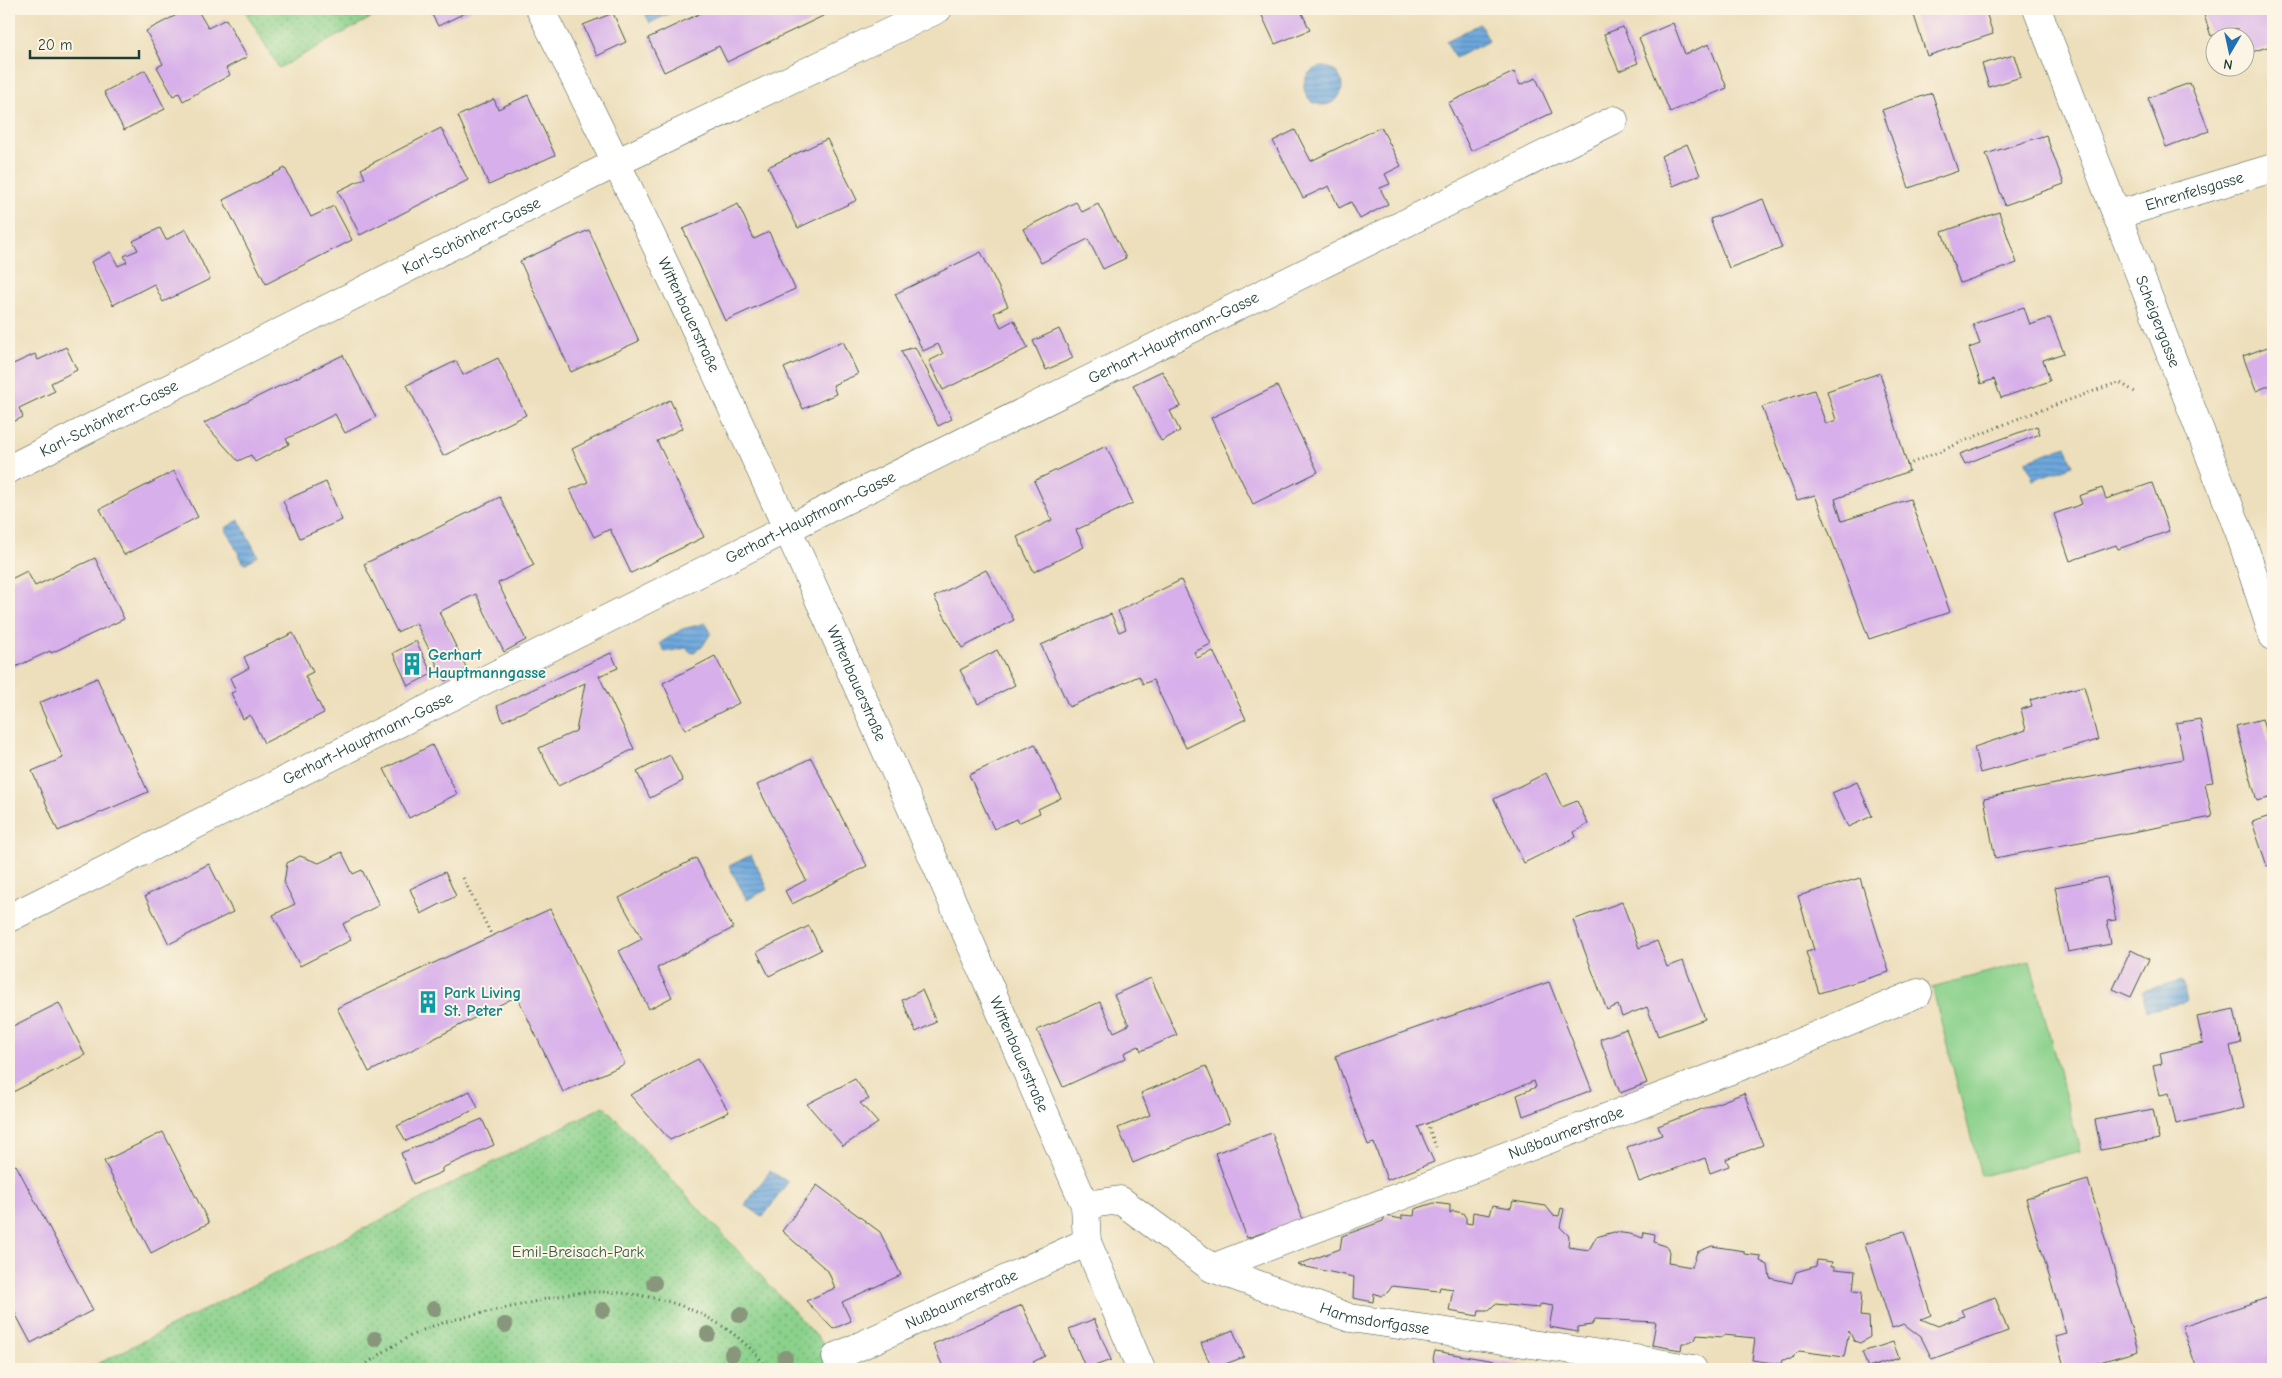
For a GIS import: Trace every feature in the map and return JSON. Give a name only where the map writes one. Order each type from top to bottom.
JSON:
[{"type":"street","name":"Wittenbauerstraße","points":[[540,9],[618,162],[787,528],[1085,1204],[1087,1242],[1141,1369]]},
{"type":"street","name":"Karl-Schönherr-Gasse","points":[[9,470],[618,162],[938,9]]},
{"type":"street","name":"Scheigergasse","points":[[2038,9],[2240,534],[2273,636]]},
{"type":"street","name":"Gerhart-Hauptmann-Gasse","points":[[9,918],[787,528],[1614,120]]},
{"type":"street","name":"Ehrenfelsgasse","points":[[2116,215],[2273,168]]},
{"type":"street","name":"Nußbaumerstraße","points":[[1212,1268],[1760,1059],[1918,993]]},
{"type":"street","name":"Harmsdorfgasse","points":[[1085,1204],[1120,1200],[1212,1268],[1350,1318],[1636,1358],[1693,1369]]},
{"type":"street","name":"Nußbaumerstraße","points":[[836,1357],[1087,1242]]},
{"type":"path","points":[[1907,465],[2022,417],[2119,382],[2135,392]]},
{"type":"path","points":[[463,878],[492,936]]},
{"type":"path","points":[[360,1369],[390,1347],[422,1330],[486,1312],[562,1296],[598,1292],[648,1295],[688,1307],[725,1328],[755,1351],[768,1369]]},
{"type":"green space","points":[[244,9],[387,9],[279,68]]},
{"type":"green space","points":[[2030,961],[2080,1151],[1981,1176],[1932,987]]},
{"type":"green space","name":"Emil-Breisach-Park","points":[[604,1106],[836,1357],[852,1369],[88,1369]]},
{"type":"water","points":[[643,9],[679,9],[650,23]]},
{"type":"water","points":[[1480,24],[1489,41],[1455,58],[1446,41]]},
{"type":"water","points":[[1323,67],[1337,72],[1342,86],[1337,100],[1323,105],[1309,100],[1304,86],[1309,72]]},
{"type":"water","points":[[2066,446],[2073,465],[2033,480],[2026,461]]},
{"type":"water","points":[[239,520],[258,556],[244,564],[225,528]]},
{"type":"water","points":[[706,623],[711,633],[702,647],[692,653],[686,648],[665,652],[660,643],[682,629]]},
{"type":"water","points":[[751,855],[768,889],[747,900],[729,866]]},
{"type":"water","points":[[2182,981],[2187,1001],[2147,1011],[2142,991]]},
{"type":"water","points":[[770,1171],[788,1182],[763,1217],[745,1205]]},
{"type":"building","points":[[188,9],[197,9],[208,28],[226,19],[247,57],[226,68],[230,75],[183,101],[179,93],[173,96],[157,67],[163,64],[146,31]]},
{"type":"building","points":[[429,9],[473,9],[438,26]]},
{"type":"building","points":[[701,9],[822,9],[825,15],[727,62],[719,46],[664,72],[648,38],[703,12]]},
{"type":"building","points":[[1259,9],[1300,9],[1310,30],[1275,44]]},
{"type":"building","points":[[1912,9],[1985,9],[1993,34],[1927,56]]},
{"type":"building","points":[[2202,9],[2266,9],[2273,30],[2273,45],[2254,51],[2254,28],[2208,28]]},
{"type":"building","points":[[613,13],[626,42],[597,56],[583,25]]},
{"type":"building","points":[[1673,23],[1685,54],[1709,44],[1727,88],[1670,112],[1639,38]]},
{"type":"building","points":[[1623,27],[1638,63],[1619,71],[1604,34]]},
{"type":"building","points":[[2014,55],[2021,77],[1989,87],[1982,64]]},
{"type":"building","points":[[2273,57],[2273,75],[2268,58]]},
{"type":"building","points":[[145,70],[165,109],[124,130],[104,92]]},
{"type":"building","points":[[1514,72],[1520,85],[1536,78],[1552,113],[1471,151],[1448,103]]},
{"type":"building","points":[[2190,83],[2209,131],[2166,147],[2148,98]]},
{"type":"building","points":[[1932,93],[1958,171],[1909,188],[1882,110]]},
{"type":"building","points":[[528,95],[555,155],[489,185],[458,116],[494,99],[498,109]]},
{"type":"building","points":[[1381,127],[1401,166],[1385,174],[1390,184],[1380,188],[1388,204],[1360,219],[1351,202],[1339,208],[1329,186],[1303,198],[1273,141],[1295,130],[1311,161]]},
{"type":"building","points":[[441,128],[468,180],[360,235],[338,191],[365,178],[361,169]]},
{"type":"building","points":[[2046,135],[2064,184],[2005,205],[1986,154]]},
{"type":"building","points":[[827,139],[857,200],[798,228],[768,167]]},
{"type":"building","points":[[1687,144],[1700,175],[1673,186],[1661,156]]},
{"type":"building","points":[[285,168],[311,217],[334,206],[352,240],[266,284],[223,200]]},
{"type":"building","points":[[1763,199],[1782,248],[1729,268],[1710,219]]},
{"type":"building","points":[[1076,202],[1082,212],[1098,204],[1126,258],[1103,269],[1088,239],[1041,263],[1023,229]]},
{"type":"building","points":[[738,204],[754,239],[769,232],[795,289],[725,321],[683,229]]},
{"type":"building","points":[[1999,212],[2017,263],[1960,283],[1942,232]]},
{"type":"building","points":[[160,228],[166,240],[186,229],[210,279],[163,302],[154,284],[113,305],[91,262],[111,252],[118,266],[127,262],[124,256],[138,250],[133,241]]},
{"type":"building","points":[[589,230],[639,341],[571,372],[520,261]]},
{"type":"building","points":[[981,252],[1008,306],[994,313],[1001,327],[1014,320],[1028,348],[943,390],[929,361],[943,354],[938,344],[923,351],[895,294]]},
{"type":"building","points":[[2024,307],[2030,325],[2050,318],[2064,353],[2043,360],[2050,381],[2001,398],[1994,379],[1981,384],[1969,348],[1980,344],[1973,324]]},
{"type":"building","points":[[1059,329],[1073,358],[1046,370],[1033,341]]},
{"type":"building","points":[[843,341],[858,374],[833,385],[836,394],[803,409],[784,368]]},
{"type":"building","points":[[2273,345],[2273,384],[2256,391],[2243,356]]},
{"type":"building","points":[[66,347],[77,370],[51,383],[55,391],[19,408],[23,417],[9,424],[9,366],[35,354],[38,360]]},
{"type":"building","points":[[915,347],[952,419],[938,426],[901,351]]},
{"type":"building","points":[[343,355],[376,417],[345,433],[335,414],[286,439],[289,444],[255,462],[251,455],[238,461],[204,423]]},
{"type":"building","points":[[498,358],[526,415],[443,456],[407,385],[456,361],[463,375]]},
{"type":"building","points":[[1162,371],[1181,406],[1170,411],[1180,431],[1161,441],[1133,385]]},
{"type":"building","points":[[1880,373],[1909,471],[1835,499],[1842,521],[1910,499],[1950,612],[1869,639],[1815,495],[1797,500],[1762,407],[1814,390],[1826,424],[1836,420],[1827,391]]},
{"type":"building","points":[[1277,386],[1318,472],[1253,504],[1211,418]]},
{"type":"building","points":[[670,400],[683,428],[657,441],[704,537],[631,573],[610,529],[594,537],[570,490],[588,482],[572,449]]},
{"type":"building","points":[[2037,426],[2040,434],[1965,464],[1960,454]]},
{"type":"building","points":[[1106,446],[1133,503],[1076,530],[1084,547],[1034,572],[1017,537],[1052,520],[1034,481]]},
{"type":"building","points":[[174,471],[198,517],[124,555],[100,509]]},
{"type":"building","points":[[326,482],[342,520],[300,538],[283,501]]},
{"type":"building","points":[[2152,483],[2169,531],[2118,549],[2116,545],[2070,561],[2054,514],[2082,504],[2079,496],[2102,488],[2106,499]]},
{"type":"building","points":[[500,497],[534,565],[498,583],[526,640],[504,652],[476,594],[439,612],[467,669],[445,681],[416,623],[397,632],[364,564]]},
{"type":"building","points":[[95,558],[124,619],[9,670],[9,580],[27,571],[35,586]]},
{"type":"building","points":[[986,570],[1014,620],[962,648],[934,597]]},
{"type":"building","points":[[1181,580],[1211,644],[1194,652],[1197,658],[1213,651],[1246,719],[1186,748],[1153,680],[1143,684],[1139,676],[1069,707],[1041,645],[1111,614],[1119,632],[1126,629],[1118,611]]},
{"type":"building","points":[[293,633],[313,672],[305,676],[324,713],[264,743],[250,715],[243,719],[231,693],[236,691],[230,678],[249,668],[244,657]]},
{"type":"building","name":"Gerhart Hauptmanngasse","points":[[416,641],[432,674],[408,686],[393,653]]},
{"type":"building","points":[[997,650],[1015,685],[978,704],[960,670]]},
{"type":"building","points":[[611,653],[618,668],[599,676],[634,749],[558,786],[539,748],[576,731],[585,683],[503,721],[497,706]]},
{"type":"building","points":[[715,656],[739,703],[685,730],[663,683]]},
{"type":"building","points":[[97,678],[148,792],[58,831],[32,771],[63,758],[39,703]]},
{"type":"building","points":[[2084,686],[2098,740],[1980,773],[1974,747],[2026,730],[2021,709],[2032,706],[2030,700]]},
{"type":"building","points":[[2200,719],[2213,782],[2205,783],[2212,817],[1995,858],[1984,798],[2183,759],[2176,723]]},
{"type":"building","points":[[2262,719],[2273,757],[2273,797],[2257,801],[2236,726]]},
{"type":"building","points":[[1035,744],[1061,798],[1038,809],[1040,813],[1018,823],[1016,819],[994,829],[969,775]]},
{"type":"building","points":[[432,745],[457,794],[409,818],[384,769]]},
{"type":"building","points":[[670,755],[683,781],[650,798],[637,772]]},
{"type":"building","points":[[811,758],[867,866],[792,904],[785,891],[806,880],[757,785]]},
{"type":"building","points":[[1546,773],[1562,807],[1577,801],[1588,824],[1574,832],[1576,837],[1524,863],[1494,799]]},
{"type":"building","points":[[1857,782],[1872,816],[1848,827],[1832,793]]},
{"type":"building","points":[[2273,815],[2273,864],[2267,866],[2252,822]]},
{"type":"building","points":[[342,852],[353,874],[362,870],[379,905],[343,924],[351,940],[300,966],[273,915],[295,904],[284,883],[287,863],[300,856],[319,863]]},
{"type":"building","points":[[696,858],[733,928],[657,968],[672,997],[649,1009],[619,951],[642,939],[619,898]]},
{"type":"building","points":[[209,864],[233,912],[169,944],[145,896]]},
{"type":"building","points":[[445,872],[456,896],[421,914],[410,889]]},
{"type":"building","points":[[2107,877],[2116,920],[2107,921],[2111,944],[2068,952],[2055,887]]},
{"type":"building","points":[[1860,878],[1889,972],[1819,993],[1806,952],[1814,950],[1798,896]]},
{"type":"building","points":[[1622,902],[1639,948],[1657,941],[1667,967],[1683,961],[1705,1019],[1658,1036],[1647,1007],[1622,1017],[1618,1005],[1607,1010],[1573,920]]},
{"type":"building","name":"Park Living St. Peter","points":[[550,909],[625,1064],[563,1092],[517,996],[369,1072],[337,1008]]},
{"type":"building","points":[[809,926],[821,950],[769,976],[757,952]]},
{"type":"building","points":[[2131,950],[2149,959],[2131,997],[2113,989]]},
{"type":"building","points":[[1151,978],[1177,1035],[1141,1051],[1139,1046],[1124,1053],[1126,1058],[1063,1087],[1037,1030],[1100,1002],[1114,1032],[1129,1025],[1114,995]]},
{"type":"building","points":[[1549,982],[1592,1090],[1523,1116],[1517,1095],[1536,1087],[1534,1081],[1418,1127],[1434,1162],[1387,1180],[1374,1143],[1368,1145],[1335,1056]]},
{"type":"building","points":[[922,990],[936,1022],[916,1032],[902,1000]]},
{"type":"building","points":[[59,1003],[85,1055],[9,1094],[9,1028]]},
{"type":"building","points":[[2234,1009],[2241,1043],[2230,1046],[2244,1108],[2176,1124],[2169,1093],[2160,1095],[2153,1066],[2162,1064],[2160,1053],[2203,1043],[2197,1017]]},
{"type":"building","points":[[1626,1029],[1647,1083],[1620,1093],[1600,1039]]},
{"type":"building","points":[[698,1059],[729,1112],[670,1140],[630,1095]]},
{"type":"building","points":[[1206,1066],[1230,1122],[1133,1163],[1118,1128],[1150,1115],[1141,1093]]},
{"type":"building","points":[[855,1079],[869,1099],[860,1103],[878,1123],[843,1146],[807,1104]]},
{"type":"building","points":[[470,1091],[478,1108],[406,1141],[397,1126]]},
{"type":"building","points":[[1744,1093],[1763,1145],[1726,1159],[1729,1166],[1710,1173],[1705,1158],[1639,1182],[1627,1147],[1662,1135],[1658,1126]]},
{"type":"building","points":[[2153,1109],[2159,1139],[2101,1150],[2095,1120]]},
{"type":"building","points":[[482,1119],[494,1145],[442,1168],[442,1172],[413,1184],[401,1153]]},
{"type":"building","points":[[163,1132],[209,1223],[151,1253],[104,1161]]},
{"type":"building","points":[[1272,1133],[1303,1220],[1247,1238],[1215,1153]]},
{"type":"building","points":[[16,1165],[93,1310],[31,1343],[9,1302],[9,1169]]},
{"type":"building","points":[[2088,1180],[2138,1351],[2093,1364],[2095,1369],[2065,1369],[2055,1336],[2066,1333],[2026,1198]]},
{"type":"building","points":[[817,1185],[880,1232],[901,1275],[842,1302],[851,1321],[833,1329],[806,1301],[835,1288],[828,1271],[782,1231]]},
{"type":"building","points":[[1513,1201],[1546,1206],[1553,1215],[1559,1216],[1561,1208],[1564,1209],[1560,1227],[1569,1236],[1568,1247],[1589,1250],[1596,1237],[1614,1232],[1643,1238],[1644,1232],[1655,1234],[1654,1242],[1667,1247],[1669,1251],[1668,1263],[1692,1267],[1697,1252],[1712,1246],[1744,1251],[1744,1254],[1761,1256],[1760,1261],[1768,1265],[1770,1278],[1792,1283],[1796,1272],[1816,1266],[1817,1260],[1832,1262],[1831,1266],[1834,1266],[1834,1269],[1855,1271],[1853,1291],[1862,1292],[1860,1316],[1869,1317],[1870,1337],[1860,1343],[1854,1341],[1849,1331],[1844,1357],[1799,1351],[1791,1359],[1782,1360],[1781,1364],[1752,1360],[1755,1338],[1697,1335],[1695,1340],[1689,1343],[1682,1343],[1681,1350],[1652,1345],[1656,1322],[1595,1319],[1592,1325],[1578,1327],[1578,1332],[1549,1327],[1553,1306],[1541,1304],[1539,1308],[1495,1304],[1489,1310],[1479,1310],[1478,1316],[1449,1311],[1453,1289],[1440,1287],[1439,1291],[1392,1286],[1388,1292],[1381,1296],[1374,1293],[1373,1302],[1353,1298],[1354,1277],[1297,1265],[1340,1249],[1342,1236],[1383,1221],[1385,1216],[1402,1219],[1402,1215],[1414,1216],[1415,1209],[1434,1203],[1450,1205],[1450,1213],[1453,1211],[1463,1213],[1466,1223],[1472,1224],[1473,1212],[1490,1215],[1493,1205],[1511,1208]]},
{"type":"building","points":[[1904,1231],[1931,1315],[1921,1319],[1938,1326],[1964,1316],[1961,1310],[1995,1297],[2008,1331],[1932,1359],[1921,1337],[1904,1324],[1892,1328],[1865,1244]]},
{"type":"building","points":[[2273,1296],[2273,1365],[2258,1369],[2197,1369],[2182,1326]]},
{"type":"building","points":[[1022,1305],[1045,1356],[1033,1362],[1036,1369],[944,1369],[933,1344]]},
{"type":"building","points":[[1094,1319],[1111,1360],[1086,1369],[1069,1329]]},
{"type":"building","points":[[1233,1330],[1244,1357],[1212,1369],[1201,1343]]},
{"type":"building","points":[[1893,1342],[1899,1358],[1868,1368],[1862,1352]]},
{"type":"building","points":[[1435,1351],[1536,1369],[1437,1369],[1433,1359]]},
{"type":"place","name":"Gerhart Hauptmanngasse","points":[[412,664]]},
{"type":"place","name":"Park Living St. Peter","points":[[428,1002]]}]
